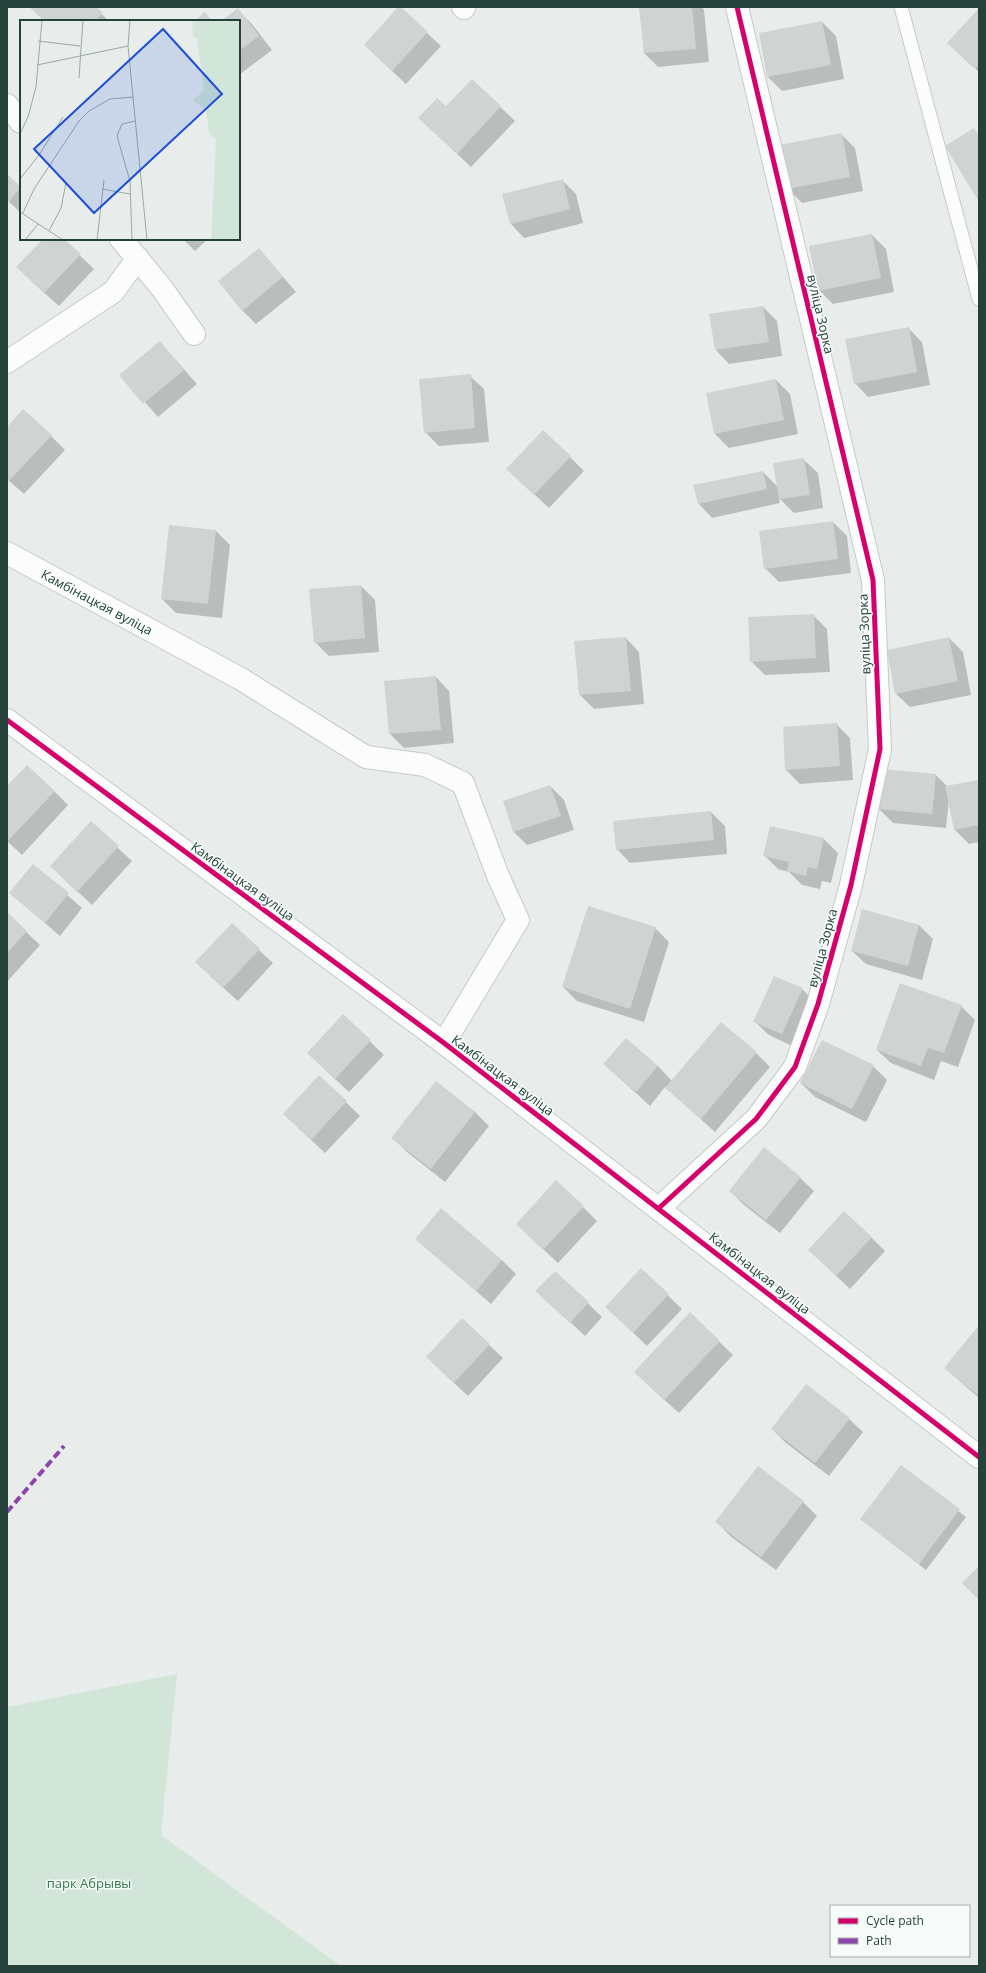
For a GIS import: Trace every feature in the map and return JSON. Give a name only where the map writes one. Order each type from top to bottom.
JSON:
[{"type":"street","name":"вуліца Зорка","points":[[659,1208],[756,1119],[795,1067],[818,1004],[851,885],[880,749],[873,580],[737,7]]},
{"type":"street","points":[[7,105],[20,121]]},
{"type":"street","points":[[122,240],[138,258],[194,334]]},
{"type":"street","points":[[7,362],[112,292],[138,258]]},
{"type":"street","name":"Камбінацкая вуліца","points":[[7,553],[241,679],[366,757],[424,765],[463,783],[498,876],[518,920],[444,1043]]},
{"type":"street","name":"Камбінацкая вуліца","points":[[7,720],[444,1043],[979,1457]]},
{"type":"lane","points":[[901,7],[979,299]]},
{"type":"green space","name":"парк Абрывы","points":[[177,1674],[161,1835],[341,1966],[7,1966],[7,1707]]},
{"type":"building","points":[[29,7],[96,7],[103,13],[96,20],[43,20]]},
{"type":"building","points":[[398,7],[401,7],[428,32],[392,71],[364,45]]},
{"type":"building","points":[[639,7],[692,7],[696,49],[644,53]]},
{"type":"building","points":[[238,8],[259,36],[240,50],[240,20],[222,20]]},
{"type":"building","points":[[979,8],[979,64],[975,69],[947,43]]},
{"type":"building","points":[[205,12],[211,20],[195,20]]},
{"type":"building","points":[[822,21],[831,65],[767,77],[759,33]]},
{"type":"building","points":[[472,79],[501,106],[457,154],[418,118],[437,98],[446,106]]},
{"type":"building","points":[[974,128],[979,136],[979,202],[945,146]]},
{"type":"building","points":[[842,133],[850,177],[787,189],[779,145]]},
{"type":"building","points":[[7,174],[20,186],[20,188],[9,202],[7,200]]},
{"type":"building","points":[[563,179],[570,209],[510,224],[502,194]]},
{"type":"building","points":[[872,234],[881,278],[818,291],[809,246]]},
{"type":"building","points":[[42,240],[65,240],[81,254],[44,293],[16,267]]},
{"type":"building","points":[[259,248],[283,277],[242,311],[218,281]]},
{"type":"building","points":[[763,306],[769,342],[715,350],[709,314]]},
{"type":"building","points":[[909,327],[917,372],[854,384],[845,339]]},
{"type":"building","points":[[160,341],[184,370],[143,404],[119,375]]},
{"type":"building","points":[[471,374],[475,428],[424,433],[419,379]]},
{"type":"building","points":[[776,379],[784,420],[714,434],[706,393]]},
{"type":"building","points":[[23,409],[52,435],[9,481],[7,479],[7,427]]},
{"type":"building","points":[[543,430],[571,456],[534,495],[506,469]]},
{"type":"building","points":[[804,458],[810,495],[779,499],[773,463]]},
{"type":"building","points":[[763,471],[767,489],[698,504],[693,485]]},
{"type":"building","points":[[833,521],[838,559],[764,569],[759,531]]},
{"type":"building","points":[[169,525],[216,530],[208,604],[161,599]]},
{"type":"building","points":[[361,585],[365,638],[314,643],[309,589]]},
{"type":"building","points":[[814,614],[816,658],[750,662],[748,617]]},
{"type":"building","points":[[626,637],[631,691],[579,695],[574,641]]},
{"type":"building","points":[[949,637],[958,681],[895,694],[887,650]]},
{"type":"building","points":[[436,676],[441,730],[389,734],[384,681]]},
{"type":"building","points":[[837,723],[840,766],[785,770],[783,727]]},
{"type":"building","points":[[27,765],[55,791],[7,842],[7,786]]},
{"type":"building","points":[[882,769],[936,774],[932,814],[878,809]]},
{"type":"building","points":[[979,780],[979,825],[954,830],[945,786]]},
{"type":"building","points":[[550,785],[561,816],[513,832],[503,801]]},
{"type":"building","points":[[711,811],[714,840],[616,850],[613,821]]},
{"type":"building","points":[[91,821],[119,846],[77,892],[50,866]]},
{"type":"building","points":[[770,826],[824,838],[817,869],[808,867],[806,876],[787,871],[789,862],[763,856]]},
{"type":"building","points":[[33,864],[69,893],[45,923],[9,893]]},
{"type":"building","points":[[588,906],[656,927],[630,1009],[562,987]]},
{"type":"building","points":[[862,909],[919,925],[908,966],[851,951]]},
{"type":"building","points":[[7,912],[27,931],[7,953]]},
{"type":"building","points":[[232,923],[260,949],[223,988],[195,962]]},
{"type":"building","points":[[774,976],[803,988],[782,1034],[753,1022]]},
{"type":"building","points":[[900,983],[962,1005],[944,1053],[928,1048],[921,1066],[876,1050]]},
{"type":"building","points":[[343,1014],[371,1040],[335,1079],[307,1053]]},
{"type":"building","points":[[721,1022],[757,1052],[701,1119],[665,1088]]},
{"type":"building","points":[[626,1038],[658,1066],[636,1092],[603,1064]]},
{"type":"building","points":[[822,1040],[874,1065],[852,1109],[800,1083]]},
{"type":"building","points":[[319,1075],[347,1101],[311,1140],[283,1114]]},
{"type":"building","points":[[436,1081],[475,1112],[431,1169],[391,1138]]},
{"type":"building","points":[[764,1147],[801,1177],[766,1220],[729,1191]]},
{"type":"building","points":[[556,1180],[584,1206],[543,1250],[516,1224]]},
{"type":"building","points":[[441,1208],[502,1260],[476,1291],[415,1239]]},
{"type":"building","points":[[844,1211],[872,1237],[836,1276],[808,1250]]},
{"type":"building","points":[[641,1268],[669,1294],[633,1333],[605,1307]]},
{"type":"building","points":[[555,1271],[589,1302],[570,1323],[535,1291]]},
{"type":"building","points":[[690,1312],[720,1341],[664,1400],[634,1372]]},
{"type":"building","points":[[462,1318],[490,1344],[454,1383],[426,1357]]},
{"type":"building","points":[[979,1325],[979,1396],[944,1368]]},
{"type":"building","points":[[806,1384],[850,1418],[815,1463],[771,1429]]},
{"type":"building","points":[[901,1465],[960,1509],[919,1564],[860,1519]]},
{"type":"building","points":[[758,1466],[804,1501],[761,1557],[715,1522]]},
{"type":"building","points":[[979,1566],[979,1600],[962,1583]]},
{"type":"marked path","points":[[7,1512],[64,1446]]},
{"type":"cycle path","points":[[659,1208],[756,1119],[795,1067],[818,1004],[851,885],[880,749],[873,580],[737,7]]},
{"type":"cycle path","points":[[7,720],[444,1043],[979,1457]]}]
